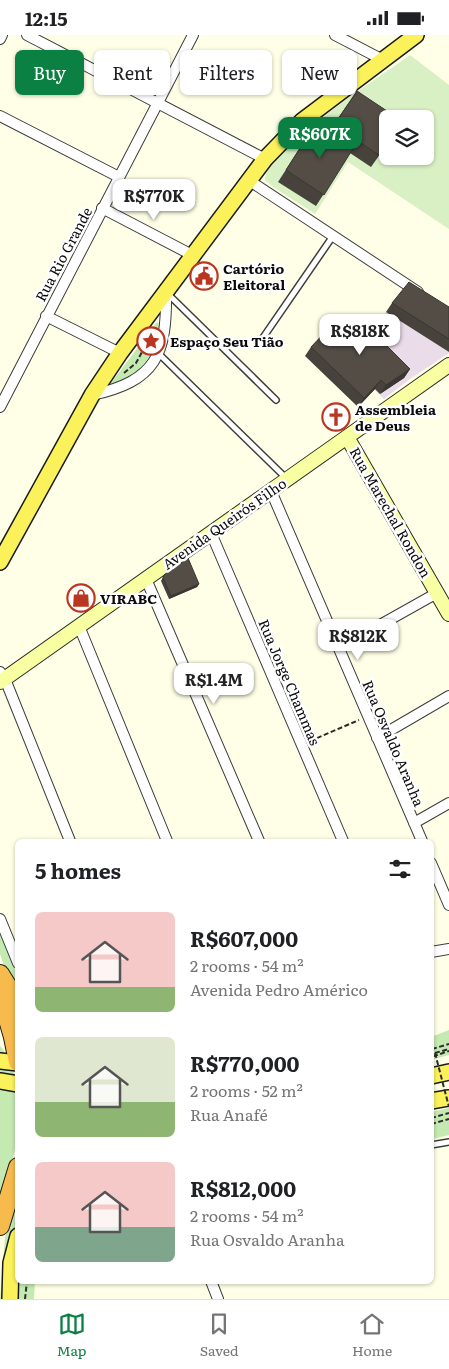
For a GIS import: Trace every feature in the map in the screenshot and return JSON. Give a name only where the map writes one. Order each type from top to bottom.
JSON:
[{"type":"highway","points":[[0,974],[15,998]]},
{"type":"highway","points":[[0,992],[15,1047]]},
{"type":"highway","points":[[0,1040],[15,1058]]},
{"type":"highway","points":[[0,1226],[15,1177]]},
{"type":"main road","points":[[0,562],[6,545],[92,395],[120,353],[265,159],[302,121],[416,35]]},
{"type":"main road","name":"Avenida Queirós Filho","points":[[2,678],[448,367]]},
{"type":"main road","name":"Rua Marechal Rondon","points":[[348,437],[449,614]]},
{"type":"main road","points":[[0,1061],[15,1062]]},
{"type":"main road","points":[[434,1075],[449,1071]]},
{"type":"main road","points":[[0,1081],[15,1083]]},
{"type":"main road","points":[[434,1100],[449,1098]]},
{"type":"main road","points":[[10,1299],[11,1263],[15,1248]]},
{"type":"street","points":[[0,39],[2,35]]},
{"type":"street","points":[[27,35],[265,159]]},
{"type":"street","name":"Rua Rio Grande","points":[[0,407],[193,35]]},
{"type":"street","points":[[335,35],[383,60]]},
{"type":"street","points":[[0,116],[119,177]]},
{"type":"street","points":[[250,181],[424,296]]},
{"type":"street","points":[[102,209],[194,256]]},
{"type":"street","points":[[92,395],[129,384],[144,373],[158,353],[162,341],[166,311],[166,292]]},
{"type":"street","points":[[46,316],[120,353]]},
{"type":"street","name":"Rua Osvaldo Aranha","points":[[271,491],[421,839]]},
{"type":"street","name":"Rua Jorge Chammas","points":[[211,533],[342,839]]},
{"type":"street","points":[[146,579],[258,839]]},
{"type":"street","points":[[339,649],[437,593]]},
{"type":"street","points":[[79,626],[166,839]]},
{"type":"street","points":[[2,678],[69,839]]},
{"type":"street","points":[[377,738],[449,696]]},
{"type":"street","points":[[414,823],[449,803]]},
{"type":"street","points":[[434,870],[449,905]]},
{"type":"street","points":[[0,919],[15,956]]},
{"type":"street","points":[[434,952],[449,949]]},
{"type":"street","points":[[212,1284],[215,1297]]},
{"type":"lane","points":[[260,342],[333,236]]},
{"type":"lane","points":[[166,292],[276,400]]},
{"type":"lane","points":[[158,353],[287,479]]},
{"type":"lane","points":[[434,1144],[449,1142]]},
{"type":"path","points":[[123,374],[136,363],[146,342],[166,311]]},
{"type":"path","points":[[146,342],[158,353]]},
{"type":"path","points":[[302,745],[368,716]]},
{"type":"path","points":[[434,1048],[449,1044]]},
{"type":"path","points":[[434,1056],[449,1050]]},
{"type":"path","points":[[449,1050],[435,1053],[449,1107]]},
{"type":"path","points":[[434,1117],[449,1113]]},
{"type":"path","points":[[434,1123],[449,1119]]},
{"type":"path","points":[[25,1299],[27,1284]]},
{"type":"shaded area","points":[[386,312],[449,353],[384,399],[322,338],[344,324],[364,339]]},
{"type":"green space","points":[[410,55],[449,85],[449,229],[348,162],[315,214],[265,180],[270,167],[284,150],[328,113],[353,95],[357,95],[357,92]]},
{"type":"green space","points":[[157,322],[160,325],[157,337],[145,363],[132,375],[112,385],[111,383]]},
{"type":"green space","points":[[0,932],[15,970],[15,990],[8,977],[0,954]]},
{"type":"green space","points":[[449,1030],[449,1055],[434,1059],[434,1036]]},
{"type":"green space","points":[[0,1046],[15,1076],[15,1147],[0,1199]]},
{"type":"green space","points":[[449,1108],[449,1135],[434,1139],[434,1111]]},
{"type":"green space","points":[[15,1199],[15,1228],[9,1245],[2,1285],[2,1299],[0,1299],[5,1238]]},
{"type":"green space","points":[[18,1284],[35,1284],[34,1299],[15,1299]]},
{"type":"building","points":[[357,91],[386,110],[379,110],[379,155],[334,125],[354,95],[357,95]]},
{"type":"building","points":[[316,123],[354,147],[324,195],[286,170]]},
{"type":"building","points":[[409,282],[449,307],[449,339],[392,303]]},
{"type":"building","points":[[351,315],[371,330],[410,369],[386,385],[381,380],[364,398],[311,347],[328,329],[333,334]]},
{"type":"building","points":[[188,558],[199,584],[171,596],[163,578],[164,575]]},
{"type":"place","name":"Cartório Eleitoral","points":[[204,276]]},
{"type":"place","name":"Espaço Seu Tião","points":[[151,341]]},
{"type":"place","name":"Assembleia de Deus","points":[[336,417]]},
{"type":"place","name":"VIRABC","points":[[81,598]]}]
